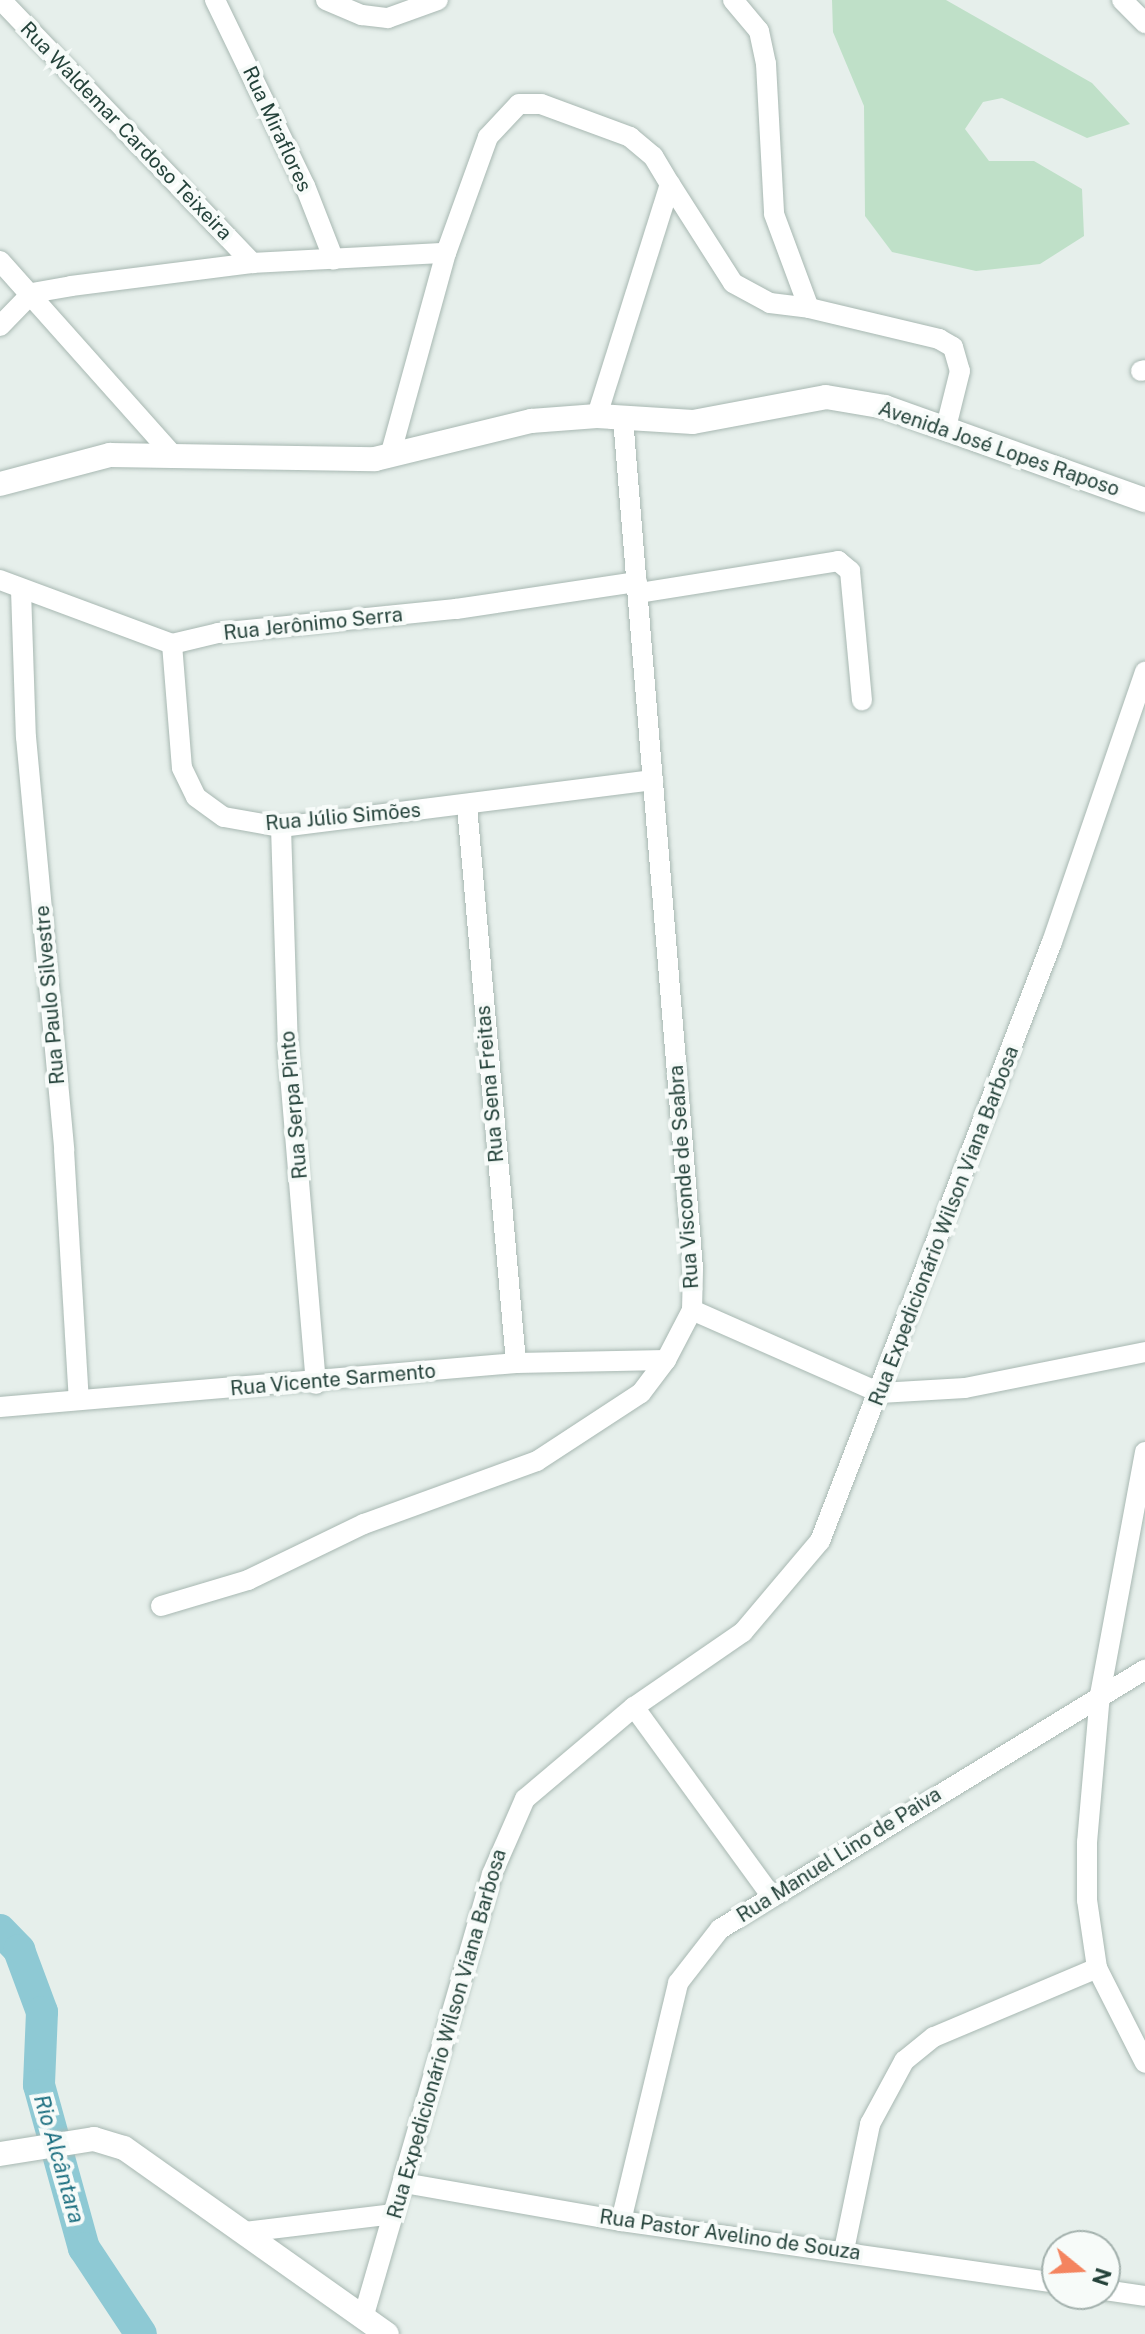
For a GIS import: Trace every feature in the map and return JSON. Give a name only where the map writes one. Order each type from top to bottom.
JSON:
[{"type":"street","name":"Rua Waldemar Cardoso Teixeira","points":[[1,0],[252,263]]},
{"type":"street","name":"Rua Miraflores","points":[[215,0],[305,186],[334,260]]},
{"type":"street","points":[[326,0],[362,15],[438,0]]},
{"type":"street","points":[[733,0],[759,31],[774,214],[809,308]]},
{"type":"street","points":[[1122,0],[1145,23]]},
{"type":"street","points":[[390,456],[446,253],[488,137],[519,104],[541,104],[630,137],[653,156],[733,283],[770,303],[809,308],[939,339],[953,347],[960,371],[946,427]]},
{"type":"street","points":[[597,416],[670,184]]},
{"type":"street","points":[[0,326],[32,293],[252,263],[446,253]]},
{"type":"street","points":[[0,261],[32,293],[171,453]]},
{"type":"street","name":"Avenida José Lopes Raposo","points":[[6,479],[110,455],[171,453],[327,461],[390,456],[531,421],[597,416],[725,419],[826,397],[885,407],[1145,500]]},
{"type":"street","name":"Rua Visconde de Seabra","points":[[161,1606],[248,1580],[364,1524],[537,1461],[612,1416],[641,1393],[666,1360],[692,1310],[623,419]]},
{"type":"street","name":"Rua Jerônimo Serra","points":[[172,644],[218,633],[456,609],[838,561],[850,571],[862,700]]},
{"type":"street","points":[[0,580],[172,644]]},
{"type":"street","name":"Rua Paulo Silvestre","points":[[21,590],[26,737],[64,1150],[79,1400]]},
{"type":"street","name":"Rua Júlio Simões","points":[[172,644],[176,735],[182,768],[196,797],[224,817],[281,827],[467,806],[653,780]]},
{"type":"street","name":"Rua Expedicionário Wilson Viana Barbosa","points":[[363,2318],[506,1833],[542,1781],[634,1707],[743,1632],[809,1559],[880,1393],[1052,942],[1145,672]]},
{"type":"street","name":"Rua Sena Freitas","points":[[467,806],[516,1363]]},
{"type":"street","name":"Rua Serpa Pinto","points":[[281,827],[288,1051],[316,1384]]},
{"type":"street","points":[[692,1310],[880,1393],[965,1388],[1145,1352]]},
{"type":"street","name":"Rua Vicente Sarmento","points":[[0,1407],[316,1384],[516,1363],[666,1360]]},
{"type":"street","points":[[1145,1452],[1100,1694],[1087,1842],[1087,1900],[1097,1968],[1145,2063]]},
{"type":"street","name":"Rua Manuel Lino de Paiva","points":[[621,2221],[678,1983],[720,1929],[770,1894],[1100,1694],[1145,1670]]},
{"type":"street","points":[[634,1707],[770,1894]]},
{"type":"street","points":[[844,2250],[870,2124],[904,2061],[934,2037],[1097,1968]]},
{"type":"street","points":[[0,2154],[94,2139],[124,2148],[387,2334]]},
{"type":"street","name":"Rua Pastor Avelino de Souza","points":[[404,2183],[621,2221],[844,2250],[1041,2281]]},
{"type":"street","points":[[245,2232],[394,2214]]},
{"type":"street","points":[[1121,2292],[1145,2296]]},
{"type":"green space","points":[[832,0],[946,0],[1092,83],[1130,124],[1087,138],[1002,98],[983,102],[965,129],[989,161],[1034,161],[1082,189],[1084,236],[1040,264],[976,271],[892,252],[865,216],[864,106],[833,32]]},
{"type":"waterway","name":"Rio Alcântara","points":[[0,1930],[19,1950],[42,2012],[39,2085],[84,2248],[141,2334]]}]
